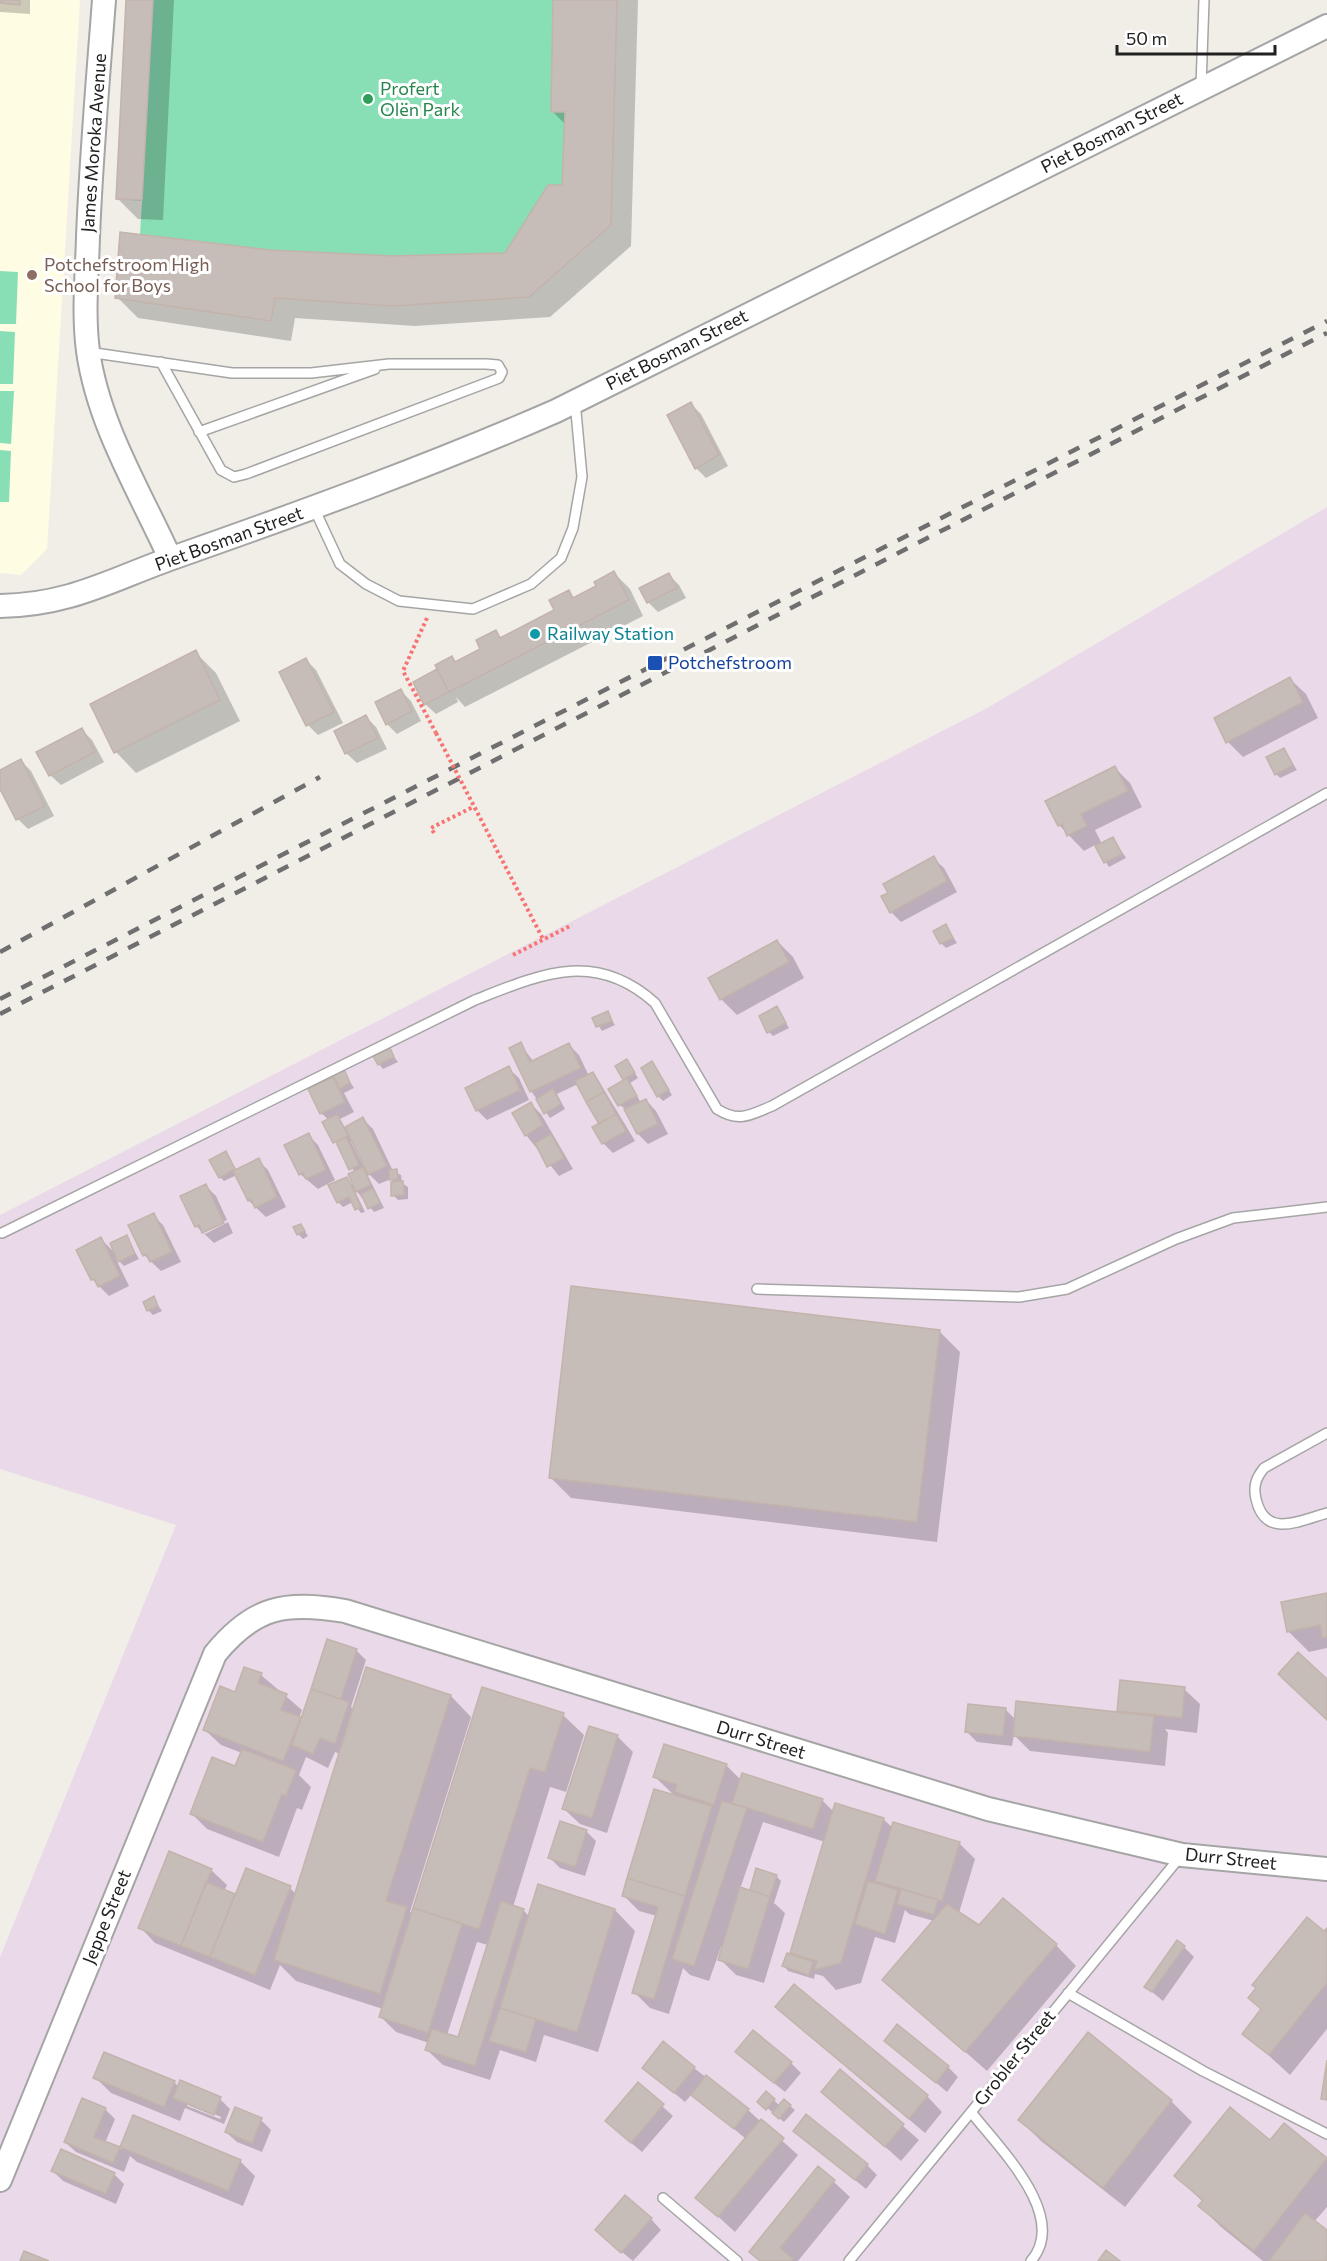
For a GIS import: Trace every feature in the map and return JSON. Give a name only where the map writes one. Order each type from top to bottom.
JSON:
[{"type":"street","name":"James Moroka Avenue","points":[[104,0],[89,219],[86,286],[88,352],[97,390],[117,447],[170,558]]},
{"type":"street","name":"Piet Bosman Street","points":[[0,606],[79,595],[170,558],[314,508],[450,457],[575,401],[1327,26]]},
{"type":"street","name":"Durr Street","points":[[215,1654],[230,1635],[253,1618],[279,1608],[309,1605],[345,1611],[988,1809],[1182,1855],[1327,1869]]},
{"type":"street","name":"Jeppe Street","points":[[0,2180],[215,1654]]},
{"type":"lane","points":[[1201,89],[1204,0]]},
{"type":"lane","points":[[88,352],[160,362],[232,373],[312,372],[389,364],[486,364],[498,365],[502,372],[494,380],[234,477],[221,470],[160,362]]},
{"type":"lane","points":[[199,432],[389,364]]},
{"type":"lane","points":[[314,508],[340,564],[366,585],[399,601],[473,609],[531,584],[561,558],[573,528],[582,477],[575,401]]},
{"type":"lane","points":[[2,1233],[475,1000],[528,980],[562,972],[588,972],[621,978],[641,991],[655,1003],[717,1109],[730,1117],[746,1116],[772,1106],[1327,793]]},
{"type":"lane","points":[[758,1289],[1018,1297],[1067,1289],[1176,1239],[1233,1218],[1327,1207]]},
{"type":"lane","points":[[1327,1433],[1264,1468],[1257,1477],[1254,1489],[1259,1513],[1269,1522],[1285,1525],[1327,1513]]},
{"type":"lane","name":"Grobler Street","points":[[849,2261],[1182,1855]]},
{"type":"lane","points":[[1068,1993],[1203,2071],[1327,2134]]},
{"type":"lane","points":[[971,2112],[1032,2192],[1043,2223],[1042,2239],[1031,2261]]},
{"type":"lane","points":[[663,2198],[737,2261]]},
{"type":"path","points":[[434,604],[403,671],[543,939]]},
{"type":"path","points":[[434,833],[431,828],[473,807]]},
{"type":"path","points":[[513,955],[572,926]]},
{"type":"shaded area","name":"Potchefstroom High School for Boys","points":[[0,0],[80,0],[47,549],[21,575],[0,573]]},
{"type":"shaded area","points":[[1327,507],[1327,2261],[0,2261],[0,1957],[176,1525],[0,1469],[0,1215],[989,707]]},
{"type":"green space","name":"Profert Olën Park","points":[[126,0],[617,0],[611,225],[529,297],[393,306],[275,298],[271,321],[115,298],[120,232],[140,235],[142,201],[116,199]]},
{"type":"green space","points":[[0,271],[18,272],[16,324],[0,324]]},
{"type":"green space","points":[[0,331],[15,332],[13,384],[0,384]]},
{"type":"green space","points":[[0,391],[14,391],[11,444],[0,443]]},
{"type":"green space","points":[[0,450],[11,451],[9,502],[0,502]]},
{"type":"building","points":[[0,0],[20,0],[20,5],[0,3]]},
{"type":"building","points":[[126,0],[153,0],[142,200],[116,199]]},
{"type":"building","points":[[553,0],[617,0],[611,225],[529,297],[393,306],[275,298],[271,321],[115,298],[120,232],[270,250],[393,256],[505,253],[548,185],[562,185],[565,112],[551,112]]},
{"type":"building","points":[[691,402],[719,455],[695,469],[667,415]]},
{"type":"building","name":"Railway Station","points":[[614,571],[629,600],[449,692],[435,665],[452,656],[455,662],[480,649],[476,640],[496,630],[500,638],[554,610],[549,600],[569,590],[573,598],[596,586],[594,582]]},
{"type":"building","points":[[669,573],[677,588],[647,603],[639,588]]},
{"type":"building","points":[[196,650],[220,700],[114,753],[90,704]]},
{"type":"building","points":[[306,658],[334,712],[306,726],[279,672]]},
{"type":"building","points":[[437,669],[449,692],[424,705],[413,682]]},
{"type":"building","points":[[1290,677],[1303,702],[1226,743],[1214,718]]},
{"type":"building","points":[[401,689],[412,711],[386,725],[375,702]]},
{"type":"building","points":[[366,715],[378,738],[345,754],[334,731]]},
{"type":"building","points":[[82,728],[95,752],[49,776],[36,752]]},
{"type":"building","points":[[1284,748],[1293,765],[1275,775],[1266,757]]},
{"type":"building","points":[[21,759],[45,806],[16,820],[0,789],[0,770]]},
{"type":"building","points":[[1115,766],[1128,791],[1081,814],[1087,826],[1067,836],[1062,824],[1058,826],[1045,801]]},
{"type":"building","points":[[1113,837],[1122,854],[1104,863],[1095,846]]},
{"type":"building","points":[[934,856],[947,881],[890,913],[881,896],[888,893],[883,884]]},
{"type":"building","points":[[946,924],[953,938],[940,944],[933,931]]},
{"type":"building","points":[[777,940],[789,962],[720,1000],[708,978]]},
{"type":"building","points":[[777,1006],[786,1023],[767,1033],[759,1016]]},
{"type":"building","points":[[608,1011],[612,1021],[596,1027],[592,1018]]},
{"type":"building","points":[[521,1042],[530,1062],[569,1043],[581,1068],[530,1092],[509,1048]]},
{"type":"building","points":[[390,1048],[394,1057],[378,1065],[373,1056]]},
{"type":"building","points":[[627,1059],[635,1073],[623,1080],[615,1066]]},
{"type":"building","points":[[652,1061],[669,1090],[657,1097],[641,1068]]},
{"type":"building","points":[[509,1066],[520,1090],[476,1111],[465,1088]]},
{"type":"building","points":[[344,1069],[350,1083],[340,1089],[333,1075]]},
{"type":"building","points":[[593,1072],[604,1092],[586,1102],[575,1081]]},
{"type":"building","points":[[333,1077],[345,1102],[320,1114],[308,1089]]},
{"type":"building","points":[[627,1078],[637,1096],[618,1106],[608,1089]]},
{"type":"building","points":[[553,1089],[561,1104],[544,1114],[536,1099]]},
{"type":"building","points":[[604,1092],[616,1114],[599,1124],[586,1102]]},
{"type":"building","points":[[646,1099],[658,1124],[637,1134],[624,1109]]},
{"type":"building","points":[[531,1102],[543,1125],[525,1136],[512,1113]]},
{"type":"building","points":[[337,1114],[348,1136],[333,1143],[322,1122]]},
{"type":"building","points":[[616,1114],[626,1131],[602,1144],[592,1127]]},
{"type":"building","points":[[363,1117],[387,1166],[368,1175],[345,1127]]},
{"type":"building","points":[[309,1133],[326,1170],[306,1179],[303,1173],[299,1175],[284,1145]]},
{"type":"building","points":[[551,1134],[564,1158],[547,1167],[535,1143]]},
{"type":"building","points":[[346,1137],[359,1165],[349,1170],[336,1142]]},
{"type":"building","points":[[226,1151],[235,1169],[219,1178],[209,1160]]},
{"type":"building","points":[[259,1158],[277,1197],[255,1208],[251,1199],[248,1201],[233,1171]]},
{"type":"building","points":[[363,1167],[371,1185],[356,1192],[348,1174]]},
{"type":"building","points":[[397,1169],[398,1179],[389,1180],[389,1170]]},
{"type":"building","points":[[347,1177],[361,1207],[355,1210],[349,1197],[337,1203],[328,1185]]},
{"type":"building","points":[[403,1181],[404,1195],[391,1196],[391,1182]]},
{"type":"building","points":[[206,1184],[224,1223],[202,1233],[199,1225],[195,1227],[180,1196]]},
{"type":"building","points":[[373,1188],[380,1203],[368,1209],[361,1194]]},
{"type":"building","points":[[154,1213],[172,1252],[150,1262],[146,1254],[143,1256],[128,1225]]},
{"type":"building","points":[[301,1224],[305,1231],[297,1235],[293,1227]]},
{"type":"building","points":[[127,1235],[135,1254],[118,1262],[110,1243]]},
{"type":"building","points":[[101,1237],[120,1276],[98,1287],[94,1279],[91,1280],[76,1250]]},
{"type":"building","points":[[571,1286],[940,1330],[917,1522],[549,1478]]},
{"type":"building","points":[[154,1296],[158,1306],[147,1311],[143,1302]]},
{"type":"building","points":[[1327,1593],[1327,1637],[1322,1638],[1320,1625],[1287,1632],[1281,1602]]},
{"type":"building","points":[[327,1639],[357,1649],[341,1699],[311,1689]]},
{"type":"building","points":[[1298,1652],[1327,1679],[1327,1720],[1278,1674]]},
{"type":"building","points":[[244,1667],[262,1673],[258,1683],[287,1694],[281,1710],[301,1717],[283,1761],[203,1730],[220,1686],[235,1692]]},
{"type":"building","points":[[366,1667],[451,1695],[386,1901],[407,1907],[380,1994],[274,1960]]},
{"type":"building","points":[[1120,1680],[1185,1687],[1182,1718],[1117,1711]]},
{"type":"building","points":[[482,1687],[564,1713],[545,1772],[530,1768],[479,1929],[413,1908]]},
{"type":"building","points":[[311,1689],[349,1702],[335,1744],[320,1738],[313,1754],[292,1745]]},
{"type":"building","points":[[1016,1701],[1154,1716],[1150,1752],[1013,1736]]},
{"type":"building","points":[[968,1704],[1006,1708],[1003,1736],[965,1732]]},
{"type":"building","points":[[589,1726],[618,1735],[592,1818],[562,1809]]},
{"type":"building","points":[[664,1744],[727,1764],[714,1805],[675,1792],[677,1785],[653,1777]]},
{"type":"building","points":[[242,1749],[296,1770],[286,1796],[282,1794],[263,1842],[190,1814],[212,1757],[235,1766]]},
{"type":"building","points":[[742,1773],[823,1799],[813,1829],[732,1803]]},
{"type":"building","points":[[654,1789],[712,1806],[685,1896],[627,1878]]},
{"type":"building","points":[[722,1801],[747,1808],[694,1966],[672,1959]]},
{"type":"building","points":[[835,1803],[884,1818],[841,1963],[814,1970],[817,1961],[790,1953]]},
{"type":"building","points":[[560,1821],[587,1830],[575,1867],[548,1858]]},
{"type":"building","points":[[893,1822],[960,1842],[942,1901],[875,1881]]},
{"type":"building","points":[[169,1851],[212,1869],[181,1946],[138,1928]]},
{"type":"building","points":[[246,1868],[291,1886],[255,1975],[210,1957]]},
{"type":"building","points":[[756,1868],[777,1875],[770,1897],[750,1890]]},
{"type":"building","points":[[627,1878],[685,1896],[654,1999],[632,1993],[658,1907],[622,1896]]},
{"type":"building","points":[[868,1881],[898,1890],[885,1934],[855,1924]]},
{"type":"building","points":[[206,1882],[235,1894],[210,1957],[181,1946]]},
{"type":"building","points":[[538,1884],[615,1909],[577,2032],[500,2008]]},
{"type":"building","points":[[740,1887],[770,1897],[748,1969],[718,1960]]},
{"type":"building","points":[[901,1889],[938,1900],[934,1915],[897,1904]]},
{"type":"building","points":[[1003,1898],[1057,1944],[965,2052],[882,1980],[947,1904],[979,1925]]},
{"type":"building","points":[[501,1901],[524,1909],[475,2066],[425,2050],[432,2029],[458,2037]]},
{"type":"building","points":[[413,1908],[462,1924],[428,2033],[379,2017]]},
{"type":"building","points":[[1307,1917],[1324,1931],[1327,1928],[1327,1983],[1269,2055],[1242,2034],[1261,2009],[1248,1998],[1256,1988],[1252,1985]]},
{"type":"building","points":[[1177,1940],[1185,1946],[1152,1992],[1144,1987]]},
{"type":"building","points":[[787,1953],[813,1962],[809,1975],[782,1966]]},
{"type":"building","points":[[794,1984],[928,2095],[909,2119],[775,2007]]},
{"type":"building","points":[[500,2008],[536,2019],[526,2052],[489,2041]]},
{"type":"building","points":[[897,2024],[949,2066],[936,2083],[884,2041]]},
{"type":"building","points":[[753,2030],[792,2062],[774,2083],[735,2052]]},
{"type":"building","points":[[1088,2032],[1172,2100],[1103,2188],[1018,2120]]},
{"type":"building","points":[[663,2041],[695,2067],[674,2093],[642,2068]]},
{"type":"building","points":[[104,2052],[175,2081],[164,2107],[93,2078]]},
{"type":"building","points":[[1327,2060],[1327,2100],[1321,2099]]},
{"type":"building","points":[[840,2069],[904,2124],[885,2147],[821,2092]]},
{"type":"building","points":[[706,2075],[749,2109],[734,2129],[691,2095]]},
{"type":"building","points":[[180,2080],[221,2097],[214,2115],[173,2098]]},
{"type":"building","points":[[638,2082],[664,2104],[631,2143],[605,2121]]},
{"type":"building","points":[[766,2091],[775,2099],[766,2110],[757,2102]]},
{"type":"building","points":[[82,2098],[106,2108],[94,2137],[120,2147],[113,2163],[64,2142]]},
{"type":"building","points":[[784,2099],[791,2105],[779,2119],[772,2113]]},
{"type":"building","points":[[235,2107],[262,2118],[252,2143],[225,2132]]},
{"type":"building","points":[[1230,2107],[1270,2140],[1284,2123],[1327,2158],[1254,2251],[1198,2206],[1203,2200],[1174,2176]]},
{"type":"building","points":[[806,2114],[868,2164],[855,2180],[793,2131]]},
{"type":"building","points":[[133,2115],[241,2160],[228,2191],[120,2147]]},
{"type":"building","points":[[761,2119],[784,2138],[718,2217],[695,2198]]},
{"type":"building","points":[[61,2149],[115,2173],[106,2194],[51,2171]]},
{"type":"building","points":[[818,2166],[835,2180],[780,2248],[793,2259],[791,2261],[760,2261],[749,2252]]},
{"type":"building","points":[[625,2195],[652,2218],[621,2253],[595,2230]]},
{"type":"building","points":[[1305,2213],[1327,2230],[1327,2261],[1269,2261]]},
{"type":"building","points":[[1106,2250],[1120,2261],[1098,2261]]},
{"type":"building","points":[[24,2251],[49,2261],[20,2261]]},
{"type":"railway","points":[[0,999],[1327,321]]},
{"type":"railway","points":[[0,1014],[1327,333]]},
{"type":"railway","points":[[0,952],[320,777]]},
{"type":"place","name":"Profert Olën Park","points":[[368,99]]},
{"type":"place","name":"Potchefstroom High School for Boys","points":[[32,275]]},
{"type":"place","name":"Railway Station","points":[[535,634]]},
{"type":"place","name":"Potchefstroom","points":[[655,663]]}]
